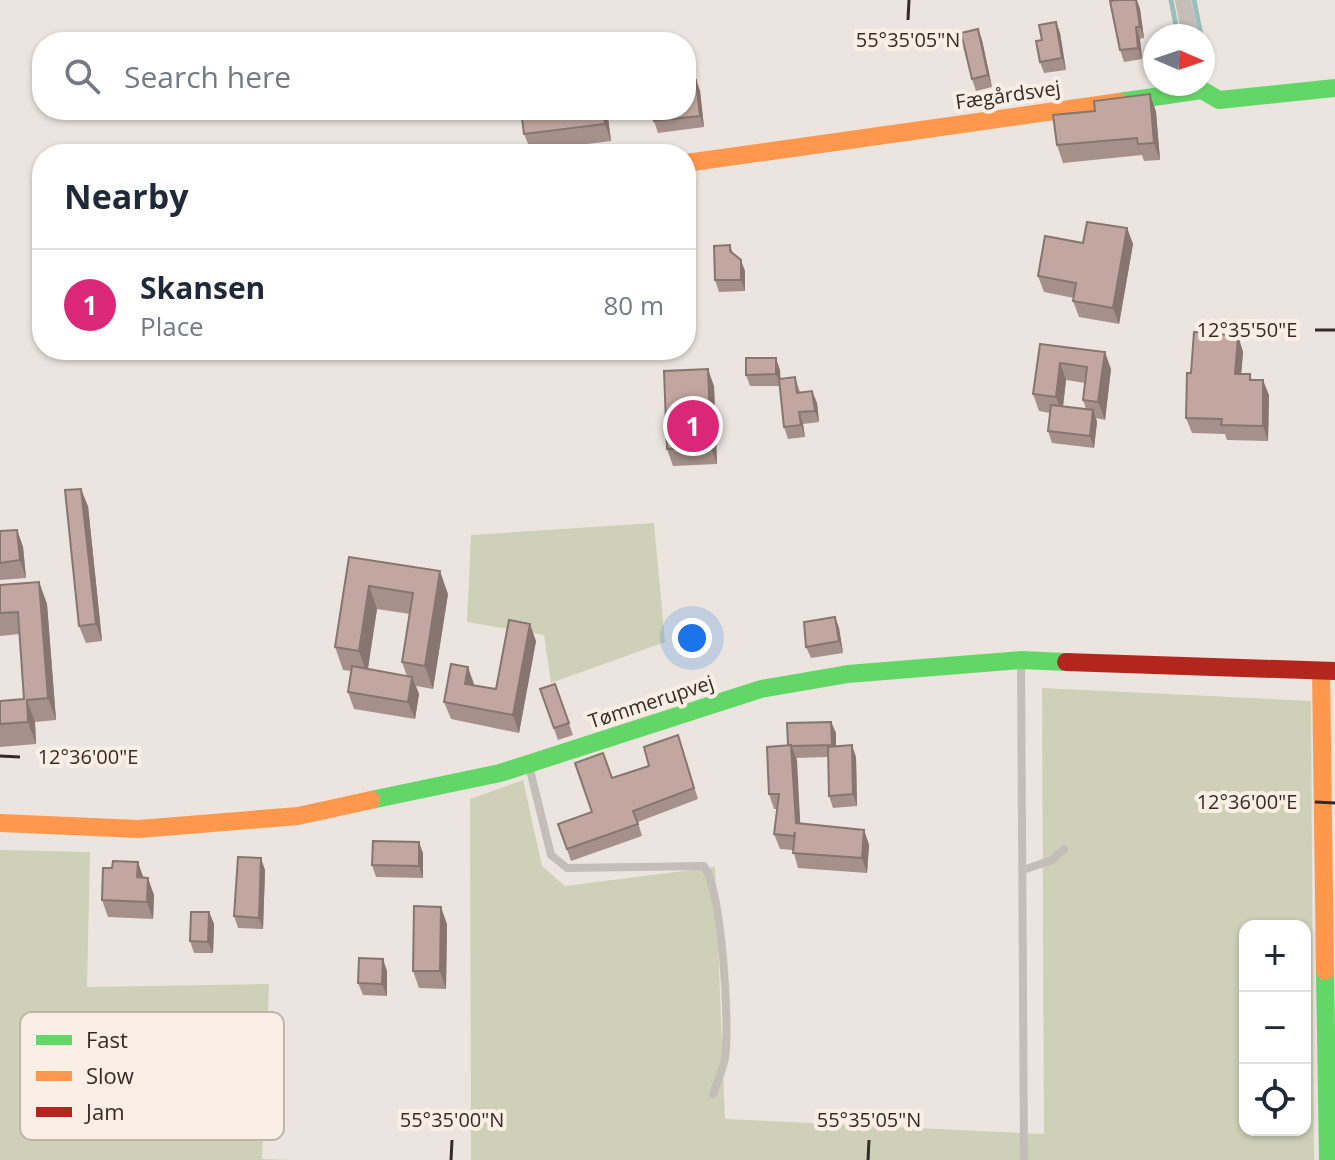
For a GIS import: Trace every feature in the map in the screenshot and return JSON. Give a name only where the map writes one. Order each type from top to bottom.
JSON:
[{"type":"street","points":[[1183,0],[1188,24]]},
{"type":"street","name":"Fægårdsvej","points":[[1214,96],[1219,100],[1335,88]]},
{"type":"street","name":"Fægårdsvej","points":[[696,162],[1143,96]]},
{"type":"street","name":"Tømmerupvej","points":[[0,823],[139,829],[298,816],[452,785],[529,765],[761,689],[848,674],[1021,660],[1328,671],[1328,1160]]},
{"type":"lane","points":[[1021,660],[1024,1160]]},
{"type":"lane","points":[[529,765],[551,855],[567,868],[704,866],[712,878],[723,956],[725,1058],[713,1094]]},
{"type":"lane","points":[[1023,870],[1052,860],[1064,849]]},
{"type":"green space","points":[[654,523],[665,642],[551,683],[544,635],[467,622],[471,535]]},
{"type":"green space","points":[[1042,688],[1311,701],[1314,1160],[471,1160],[470,799],[523,780],[542,866],[565,886],[715,867],[725,1119],[1044,1134]]},
{"type":"green space","points":[[0,850],[90,852],[87,987],[269,984],[268,1012],[20,1012],[20,1140],[263,1140],[262,1159],[293,1160],[0,1160]]},
{"type":"building","points":[[1136,0],[1140,27],[1136,27],[1138,48],[1120,50],[1110,1]]},
{"type":"building","points":[[1056,22],[1062,58],[1040,62],[1036,41],[1042,40],[1039,25]]},
{"type":"building","points":[[978,29],[988,75],[972,79],[961,33]]},
{"type":"building","points":[[696,80],[700,116],[696,116]]},
{"type":"building","points":[[1150,96],[1154,143],[1138,144],[1137,138],[1057,145],[1053,115],[1095,111],[1094,101]]},
{"type":"building","points":[[522,120],[604,120],[605,124],[524,134]]},
{"type":"building","points":[[1087,222],[1127,228],[1113,308],[1073,301],[1076,283],[1038,276],[1045,236],[1083,243]]},
{"type":"building","points":[[730,245],[730,251],[741,260],[741,280],[715,280],[714,246]]},
{"type":"building","points":[[1194,332],[1238,336],[1235,374],[1250,374],[1250,380],[1263,380],[1263,426],[1221,425],[1222,419],[1186,418],[1187,373],[1191,373]]},
{"type":"building","points":[[1040,344],[1105,352],[1098,402],[1083,400],[1087,367],[1060,363],[1056,397],[1033,394]]},
{"type":"building","points":[[746,358],[776,358],[776,374],[746,375]]},
{"type":"building","points":[[708,369],[711,447],[667,449],[664,371]]},
{"type":"building","points":[[795,377],[797,393],[812,391],[815,411],[799,412],[801,425],[784,427],[779,379]]},
{"type":"building","points":[[1051,405],[1093,410],[1090,436],[1048,431]]},
{"type":"building","points":[[81,489],[96,624],[79,626],[65,490]]},
{"type":"building","points":[[17,530],[20,560],[0,563],[0,531]]},
{"type":"building","points":[[349,557],[440,571],[425,666],[402,662],[413,593],[369,586],[359,651],[335,647]]},
{"type":"building","points":[[39,582],[48,698],[27,700],[28,722],[0,724],[0,701],[24,699],[18,612],[0,613],[0,585]]},
{"type":"building","points":[[835,617],[839,641],[806,647],[804,622]]},
{"type":"building","points":[[509,620],[530,624],[513,715],[444,702],[451,664],[468,667],[465,684],[496,689]]},
{"type":"building","points":[[352,666],[412,677],[408,702],[348,692]]},
{"type":"building","points":[[555,684],[569,723],[554,728],[540,689]]},
{"type":"building","points":[[831,722],[832,745],[788,745],[787,723]]},
{"type":"building","points":[[678,735],[694,788],[633,811],[638,824],[567,849],[558,824],[592,812],[575,763],[603,753],[612,778],[649,766],[644,747]]},
{"type":"building","points":[[791,745],[796,823],[864,830],[862,858],[793,853],[795,832],[794,836],[774,834],[779,794],[769,794],[767,747]]},
{"type":"building","points":[[852,745],[853,794],[829,796],[828,747]]},
{"type":"building","points":[[373,841],[419,842],[419,866],[372,865]]},
{"type":"building","points":[[238,857],[261,858],[259,918],[234,916]]},
{"type":"building","points":[[113,861],[138,862],[137,877],[148,878],[147,902],[102,900],[103,868],[112,868]]},
{"type":"building","points":[[414,906],[441,907],[440,971],[413,971]]},
{"type":"building","points":[[191,912],[209,912],[208,942],[190,941]]},
{"type":"building","points":[[359,958],[383,959],[382,984],[358,983]]},
{"type":"waterway","points":[[1171,0],[1176,24]]},
{"type":"waterway","points":[[1194,0],[1199,24]]},
{"type":"traffic: fast","points":[[1119,102],[1202,90],[1219,100],[1335,88]]},
{"type":"traffic: fast","points":[[371,800],[500,773],[761,689],[848,674],[1021,660],[1066,662]]},
{"type":"traffic: fast","points":[[1325,971],[1328,1160]]},
{"type":"traffic: slow","points":[[696,162],[1119,102]]},
{"type":"traffic: slow","points":[[1321,671],[1325,971]]},
{"type":"traffic: slow","points":[[0,823],[139,829],[298,816],[371,800]]},
{"type":"traffic: jam","points":[[1066,662],[1335,671]]},
{"type":"place","name":"Skansen","points":[[693,426]]}]
